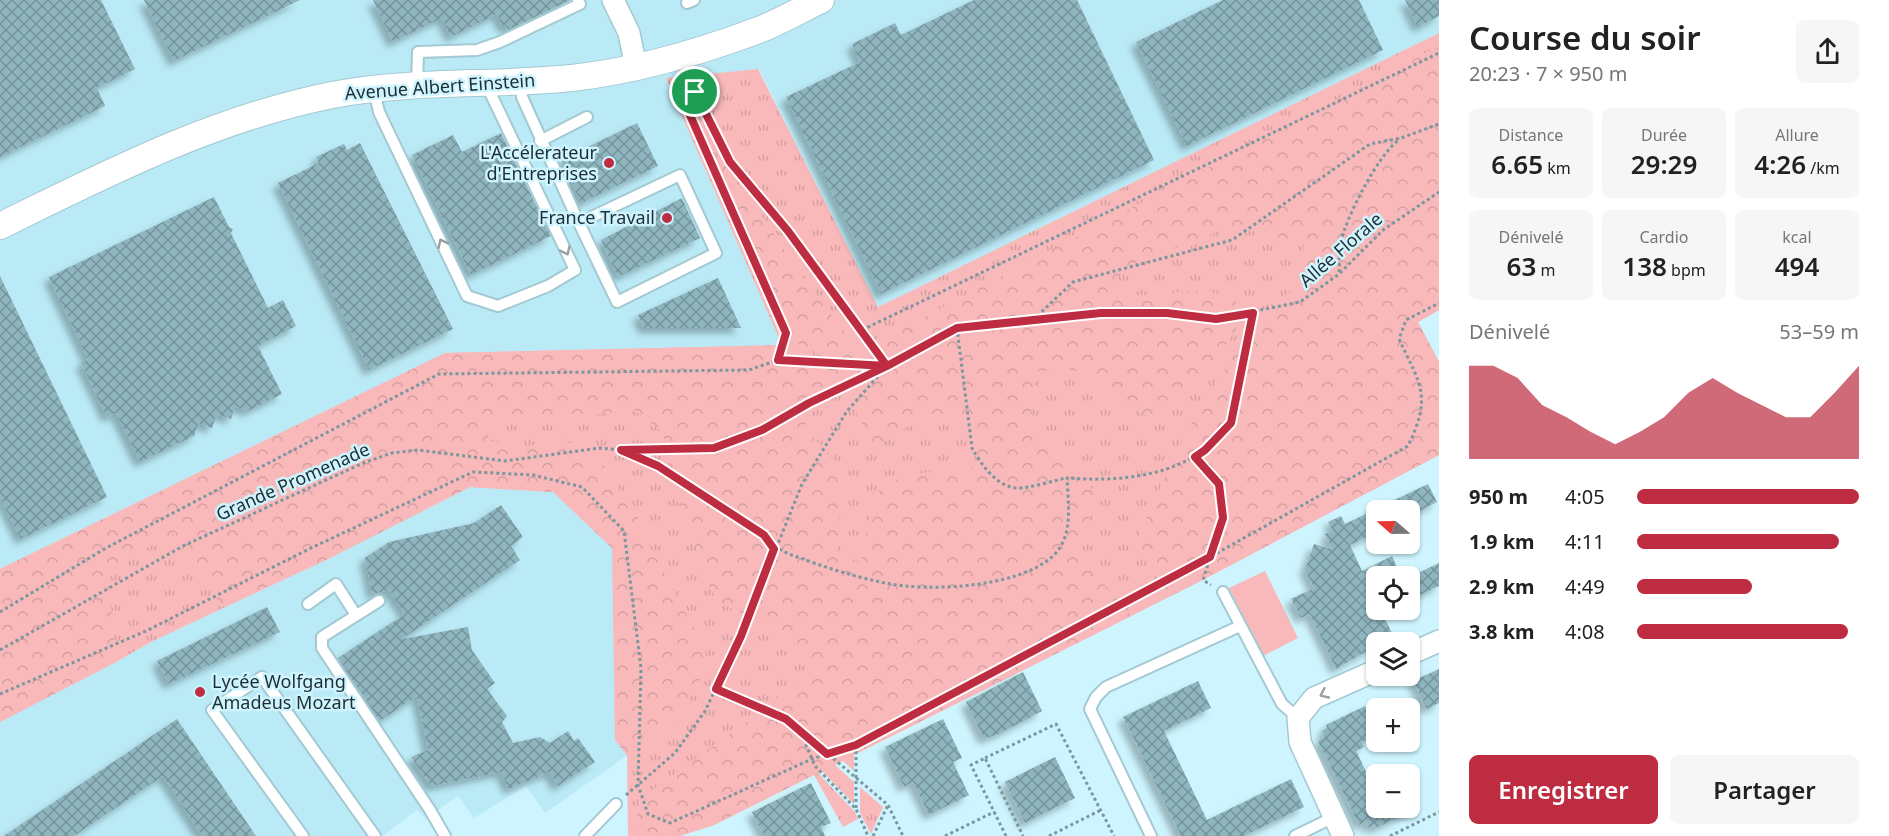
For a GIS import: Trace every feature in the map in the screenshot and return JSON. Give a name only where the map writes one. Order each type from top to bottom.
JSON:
[{"type":"street","points":[[613,0],[629,33],[636,67]]},
{"type":"street","name":"Avenue Albert Einstein","points":[[0,226],[147,154],[213,128],[333,95],[417,86],[573,78],[636,67],[758,31],[821,0]]},
{"type":"street","points":[[1420,650],[1439,641]]},
{"type":"street","points":[[1338,826],[1300,742],[1298,718],[1314,699],[1366,675]]},
{"type":"lane","points":[[417,86],[418,52],[477,50],[500,42],[580,4],[578,0]]},
{"type":"lane","points":[[521,82],[522,97],[540,141],[616,302],[716,253],[680,174],[579,223]]},
{"type":"lane","points":[[374,90],[379,112],[467,296],[498,306],[548,286],[575,270],[486,84]]},
{"type":"lane","points":[[540,141],[586,117]]},
{"type":"lane","points":[[308,604],[336,584],[356,615]]},
{"type":"lane","points":[[1223,592],[1282,704],[1298,718]]},
{"type":"lane","points":[[379,601],[322,637],[322,648],[445,836]]},
{"type":"lane","points":[[1151,836],[1090,709],[1095,697],[1106,687],[1240,626]]},
{"type":"lane","points":[[303,836],[213,710],[262,677],[375,836]]},
{"type":"lane","points":[[585,836],[616,804]]},
{"type":"lane","points":[[1295,836],[1338,826]]},
{"type":"path","points":[[862,330],[1439,53]]},
{"type":"path","points":[[681,55],[695,92],[730,162],[788,231],[887,366]]},
{"type":"path","points":[[695,92],[686,106],[786,333],[778,360]]},
{"type":"path","points":[[1033,320],[1073,282],[1232,240],[1370,144],[1401,138],[1439,124]]},
{"type":"path","points":[[1339,273],[1340,244],[1351,216],[1373,174],[1393,144],[1401,138]]},
{"type":"path","name":"Allée Florale","points":[[616,804],[675,753],[705,711],[741,636],[802,484],[847,411],[887,366],[957,328],[1101,313],[1167,313],[1216,319],[1300,302],[1339,273],[1383,230],[1439,192]]},
{"type":"path","points":[[0,694],[146,631],[311,548],[472,472],[533,475],[582,487],[624,531],[641,668],[638,785],[648,814],[670,823],[812,759],[856,745],[1210,557],[1408,446],[1422,417],[1421,385],[1399,339],[1406,320],[1439,303]]},
{"type":"path","points":[[957,328],[972,448],[982,466],[1000,481],[1017,488],[1067,478],[1088,480],[1146,473],[1182,465],[1205,450],[1231,423],[1253,313]]},
{"type":"path","points":[[0,612],[106,548],[439,374],[749,370],[778,360],[887,366]]},
{"type":"path","points":[[621,450],[714,448],[762,430],[809,403],[887,366]]},
{"type":"path","name":"Grande Promenade","points":[[0,650],[183,546],[363,463],[392,453],[418,450],[505,461],[600,448],[621,450],[658,466],[764,535],[774,549]]},
{"type":"path","points":[[1195,457],[1219,484],[1223,518],[1203,580]]},
{"type":"path","points":[[774,549],[834,570],[886,583],[930,587],[1005,579],[1037,567],[1054,555],[1064,540],[1069,523],[1067,478]]},
{"type":"path","points":[[716,689],[786,719],[888,805],[903,836]]},
{"type":"path","points":[[1006,836],[971,765],[1056,724],[1114,836]]},
{"type":"path","points":[[800,732],[815,766],[856,809],[868,836]]},
{"type":"path","points":[[856,745],[856,809]]},
{"type":"path","points":[[985,758],[1023,836]]},
{"type":"path","points":[[873,836],[888,805]]},
{"type":"path","points":[[1049,836],[1101,810]]},
{"type":"path","points":[[945,836],[994,812]]},
{"type":"path","points":[[1390,836],[1439,812]]},
{"type":"shaded area","points":[[0,0],[1439,0],[1439,33],[878,307],[759,69],[666,78],[782,345],[445,353],[0,569]]},
{"type":"shaded area","points":[[470,487],[553,492],[613,548],[615,740],[627,755],[545,813],[526,786],[474,818],[458,796],[425,819],[417,810],[382,836],[0,836],[0,722],[153,641],[326,560]]},
{"type":"green space","points":[[1439,33],[1439,310],[1418,322],[1439,362],[1439,455],[1203,580],[854,755],[854,771],[843,761],[835,765],[854,782],[854,804],[822,771],[818,773],[855,812],[858,819],[843,827],[814,775],[714,825],[680,836],[628,836],[627,755],[615,740],[613,548],[553,492],[470,487],[326,560],[153,641],[0,722],[0,569],[445,353],[782,345],[666,78],[758,69],[878,307]]},
{"type":"green space","points":[[1439,46],[1439,310],[1418,322],[1439,362],[1439,455],[1166,598],[1137,538],[1186,432],[1261,311],[1298,287],[1304,243],[1232,226],[1143,261],[1112,281],[1128,296],[1205,290],[1234,299],[1244,315],[1206,380],[1155,420],[1120,403],[1075,370],[1038,371],[1031,396],[1032,422],[1047,448],[1074,465],[1097,496],[1077,553],[1131,616],[714,825],[680,836],[632,836],[641,798],[748,721],[810,668],[790,635],[719,603],[703,576],[693,534],[675,497],[663,432],[634,410],[555,419],[492,417],[488,439],[515,449],[563,439],[604,466],[642,524],[650,546],[705,649],[707,666],[675,727],[627,755],[615,740],[612,548],[553,492],[470,487],[326,560],[223,607],[196,571],[173,534],[108,568],[116,662],[0,722],[0,569],[445,353],[782,345],[829,378],[804,428],[844,470],[836,558],[861,563],[873,494],[905,475],[982,466],[968,416],[923,418],[874,447],[848,397],[815,351],[778,336],[671,91],[688,88],[767,224],[812,289],[861,350]]},
{"type":"green space","points":[[1265,571],[1298,638],[1263,656],[1229,588]]},
{"type":"green space","points":[[860,787],[883,807],[871,834],[860,813]]},
{"type":"building","points":[[0,0],[101,0],[135,69],[97,88],[105,106],[0,157]]},
{"type":"building","points":[[144,0],[300,0],[174,61]]},
{"type":"building","points":[[373,0],[571,0],[508,30],[505,25],[502,26],[497,14],[451,37],[442,18],[393,42]]},
{"type":"building","points":[[974,0],[1077,0],[1154,160],[881,294],[786,97],[860,62],[852,44],[895,23],[901,35]]},
{"type":"building","points":[[1223,0],[1359,0],[1383,50],[1187,146],[1136,42]]},
{"type":"building","points":[[1405,0],[1439,0],[1439,16],[1418,27]]},
{"type":"building","name":"L'Accélerateur d'Entreprises","points":[[637,123],[658,166],[581,203],[561,160]]},
{"type":"building","points":[[501,133],[551,236],[471,275],[412,155],[453,135],[462,152]]},
{"type":"building","points":[[360,143],[453,329],[369,370],[278,183],[319,163],[316,157],[344,144],[347,150]]},
{"type":"building","points":[[214,197],[229,227],[233,229],[231,233],[268,308],[283,300],[296,326],[258,346],[282,394],[248,411],[235,406],[231,419],[217,414],[212,428],[199,423],[194,436],[140,462],[116,413],[107,417],[81,363],[88,359],[49,277]]},
{"type":"building","name":"France Travail","points":[[682,198],[700,238],[618,277],[601,240]]},
{"type":"building","points":[[0,276],[107,497],[21,539],[0,497]]},
{"type":"building","points":[[718,278],[741,328],[644,328],[638,315]]},
{"type":"building","points":[[1428,484],[1437,502],[1420,511],[1420,500],[1395,500]]},
{"type":"building","points":[[501,505],[523,537],[511,546],[520,560],[402,639],[468,627],[472,650],[495,683],[487,689],[507,716],[502,722],[513,743],[540,737],[550,743],[568,731],[574,741],[578,738],[595,762],[558,786],[549,772],[509,789],[501,772],[431,786],[411,757],[428,750],[417,696],[380,721],[338,658],[405,614],[389,590],[372,594],[365,558],[389,542],[474,523]]},
{"type":"building","points":[[1366,514],[1366,537],[1350,545],[1362,571],[1366,569],[1366,620],[1386,620],[1392,632],[1366,632],[1366,651],[1336,669],[1310,614],[1301,618],[1291,599],[1314,588],[1305,570],[1314,544],[1332,549],[1325,534],[1333,531],[1328,522],[1341,516],[1345,524]]},
{"type":"building","points":[[1392,556],[1396,566],[1372,566]]},
{"type":"building","points":[[1439,563],[1439,586],[1420,595],[1420,572]]},
{"type":"building","points":[[267,607],[280,632],[169,684],[157,661]]},
{"type":"building","points":[[1439,669],[1439,703],[1427,709],[1416,686],[1420,686],[1420,678]]},
{"type":"building","points":[[1023,672],[1042,711],[1001,733],[984,739],[966,702]]},
{"type":"building","points":[[1198,681],[1211,708],[1164,731],[1207,820],[1291,779],[1304,807],[1244,836],[1181,836],[1123,717]]},
{"type":"building","points":[[1365,706],[1366,740],[1362,742],[1364,747],[1356,751],[1366,771],[1366,818],[1397,818],[1376,828],[1374,825],[1369,828],[1366,821],[1359,825],[1318,741],[1325,737],[1322,731],[1327,728],[1326,725]]},
{"type":"building","points":[[177,719],[256,836],[202,836],[163,776],[74,836],[4,836]]},
{"type":"building","points":[[943,719],[962,758],[953,762],[969,795],[929,815],[913,782],[904,787],[885,747]]},
{"type":"building","points":[[1055,757],[1075,798],[1025,823],[1005,782]]},
{"type":"building","points":[[811,783],[831,823],[821,827],[825,836],[764,836],[752,812]]},
{"type":"place","name":"L'Accélerateur d'Entreprises","points":[[609,163]]},
{"type":"place","name":"France Travail","points":[[667,218]]},
{"type":"place","name":"Lycée Wolfgang Amadeus Mozart","points":[[200,692]]},
{"type":"route","points":[[695,92],[686,106],[786,333],[778,360],[887,366],[957,328],[1101,313],[1167,313],[1216,319],[1253,313],[1231,423],[1195,457],[1219,484],[1223,518],[1210,557],[856,745],[827,754],[786,719],[716,689],[741,636],[774,549],[764,535],[658,466],[621,450],[714,448],[762,430],[809,403],[887,366],[788,231],[730,162],[701,109],[695,92]]}]
